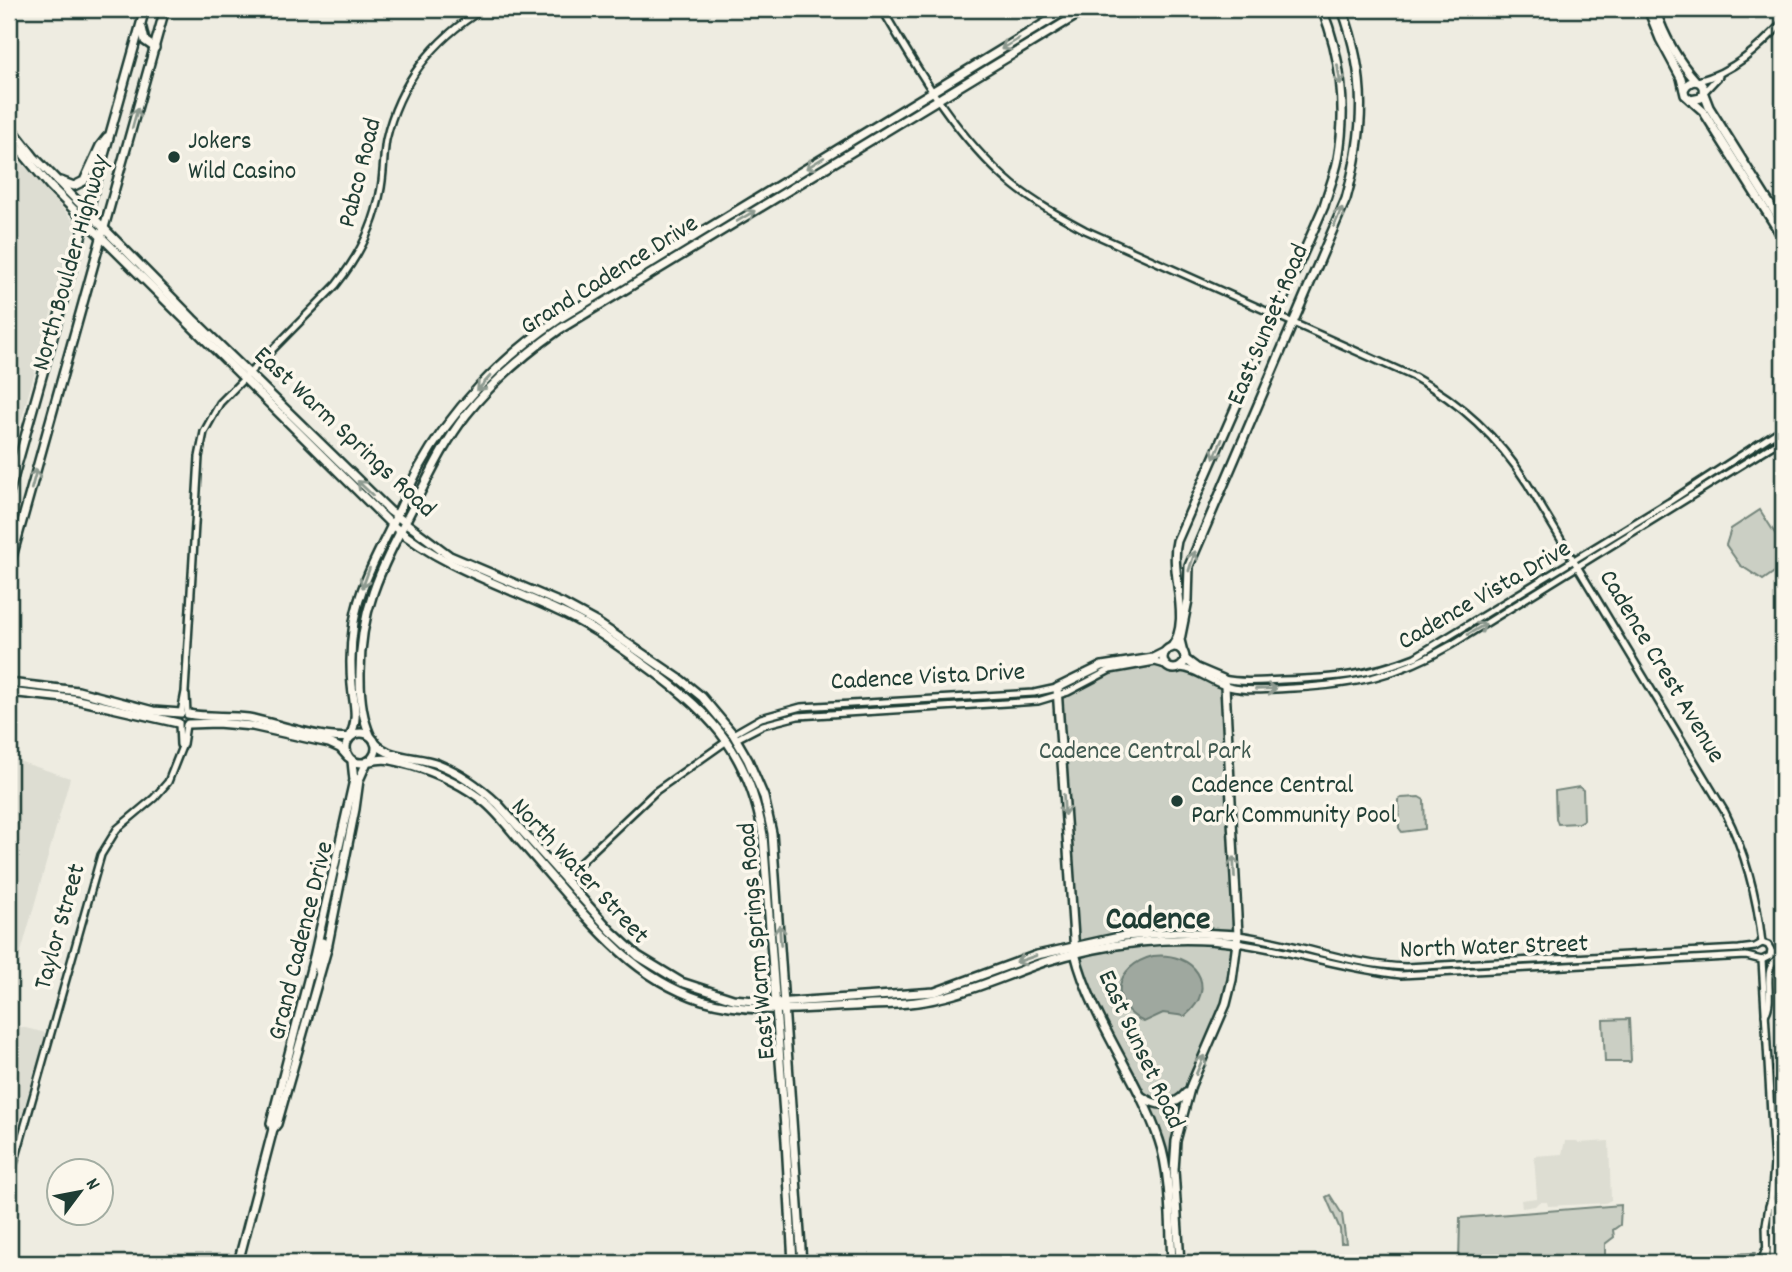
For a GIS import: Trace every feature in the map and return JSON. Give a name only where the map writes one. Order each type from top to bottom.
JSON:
[{"type":"main road","name":"North Boulder Highway","points":[[9,494],[145,9]]},
{"type":"main road","name":"North Boulder Highway","points":[[9,568],[165,9]]},
{"type":"main road","name":"Grand Cadence Drive","points":[[350,737],[357,720],[351,662],[355,617],[372,562],[418,470],[441,433],[493,372],[522,345],[559,319],[1068,9]]},
{"type":"main road","name":"Grand Cadence Drive","points":[[370,735],[364,722],[361,703],[361,638],[373,590],[440,455],[466,415],[526,353],[560,328],[1087,9]]},
{"type":"main road","name":"East Sunset Road","points":[[1168,650],[1177,634],[1181,608],[1174,566],[1177,541],[1324,206],[1338,160],[1342,116],[1341,81],[1333,38],[1322,9]]},
{"type":"main road","name":"East Sunset Road","points":[[1184,655],[1180,640],[1188,600],[1189,566],[1346,199],[1355,166],[1361,131],[1357,64],[1342,9]]},
{"type":"main road","points":[[1647,9],[1685,89],[1685,95],[1703,111],[1783,238]]},
{"type":"main road","points":[[1655,9],[1677,57],[1685,70],[1703,85],[1709,107],[1783,225]]},
{"type":"main road","points":[[142,20],[145,41],[155,48]]},
{"type":"main road","points":[[136,41],[146,48],[148,67]]},
{"type":"main road","points":[[1685,89],[1689,82],[1697,81]]},
{"type":"main road","points":[[1691,100],[1699,100],[1704,93]]},
{"type":"main road","name":"East Warm Springs Road","points":[[9,125],[23,145],[191,321]]},
{"type":"main road","points":[[57,180],[72,186],[84,181],[100,146],[110,134]]},
{"type":"main road","name":"East Warm Springs Road","points":[[9,137],[40,175],[117,253],[405,524],[450,556],[563,604],[612,632],[692,688],[734,736],[754,771],[764,797],[772,833],[786,1006],[795,1215],[793,1263]]},
{"type":"main road","points":[[95,260],[108,251],[117,253]]},
{"type":"main road","name":"East Warm Springs Road","points":[[247,376],[292,427],[400,532],[461,570],[560,611],[592,629],[677,688],[709,718],[727,741],[746,775],[761,821],[795,1215],[802,1263]]},
{"type":"main road","points":[[292,427],[297,428],[322,452],[328,452]]},
{"type":"main road","points":[[1178,648],[1184,655],[1180,668],[1172,669],[1163,659],[1168,650],[1178,648]]},
{"type":"main road","name":"Cadence Vista Drive","points":[[1058,692],[1102,666],[1153,658],[1168,650]]},
{"type":"main road","name":"Cadence Vista Drive","points":[[1184,655],[1197,668],[1224,682]]},
{"type":"main road","points":[[9,682],[78,691],[153,711],[245,718],[329,737],[350,737],[359,733],[370,735],[376,743],[376,753],[368,762]]},
{"type":"main road","name":"East Sunset Road","points":[[1180,1263],[1174,1162],[1179,1127],[1191,1085],[1226,1004],[1238,939],[1224,682]]},
{"type":"main road","name":"North Water Street","points":[[9,692],[73,699],[183,724],[252,726],[329,743],[361,764],[394,759],[456,783],[493,810],[618,950],[656,978],[703,1000],[731,1006],[906,1003],[938,998],[1074,950],[1152,932],[1238,939]]},
{"type":"main road","name":"East Sunset Road","points":[[1058,692],[1074,950],[1088,993],[1141,1096],[1159,1139],[1166,1166],[1172,1263]]},
{"type":"main road","points":[[185,713],[190,720],[183,724],[177,716],[185,713]]},
{"type":"main road","points":[[709,718],[734,736]]},
{"type":"main road","points":[[350,737],[345,747],[350,759]]},
{"type":"main road","points":[[727,741],[733,743],[754,771]]},
{"type":"main road","name":"North Water Street","points":[[376,743],[384,751],[447,768],[478,786],[498,804],[620,940],[658,970],[694,988],[723,997],[776,1006]]},
{"type":"main road","name":"Grand Cadence Drive","points":[[273,1129],[271,1123],[299,1021],[354,780],[350,759]]},
{"type":"main road","name":"Grand Cadence Drive","points":[[238,1263],[273,1129],[277,1124],[333,924],[359,780],[368,762]]},
{"type":"main road","points":[[456,783],[469,785],[498,804]]},
{"type":"main road","points":[[536,859],[564,878]]},
{"type":"main road","points":[[319,976],[318,964],[326,928],[322,922]]},
{"type":"main road","points":[[1141,1096],[1154,1104],[1166,1105],[1179,1100],[1191,1085]]},
{"type":"main road","points":[[1764,1263],[1766,1251]]},
{"type":"street","name":"Pabco Road","points":[[247,376],[336,285],[351,265],[366,239],[376,212],[386,143],[405,90],[416,70],[441,39],[483,9]]},
{"type":"street","name":"Cadence Crest Avenue","points":[[882,9],[932,91],[963,135],[1013,185],[1054,213],[1123,247],[1414,377],[1469,415],[1496,441],[1519,470],[1730,821],[1754,887],[1762,943]]},
{"type":"street","points":[[1704,93],[1721,74],[1751,54],[1783,22]]},
{"type":"street","points":[[1697,81],[1721,74]]},
{"type":"street","points":[[185,713],[199,457],[204,432],[211,418],[220,403],[247,376]]},
{"type":"street","name":"Cadence Vista Drive","points":[[1224,682],[1352,677],[1393,666],[1431,649],[1783,428]]},
{"type":"street","name":"Cadence Vista Drive","points":[[1180,668],[1254,690],[1345,685],[1384,676],[1429,658],[1783,439]]},
{"type":"street","points":[[1669,502],[1679,504],[1696,485]]},
{"type":"street","points":[[1623,530],[1624,538]]},
{"type":"street","name":"Cadence Vista Drive","points":[[734,736],[761,718],[801,708],[1058,692],[1110,670],[1155,662],[1166,665]]},
{"type":"street","name":"Taylor Street","points":[[9,1182],[101,855],[117,829],[154,798],[168,782],[181,748],[183,724]]},
{"type":"street","points":[[564,878],[656,790],[727,741]]},
{"type":"street","name":"North Water Street","points":[[1238,939],[1260,938],[1375,964],[1406,967],[1755,947]]},
{"type":"street","name":"North Water Street","points":[[1238,939],[1374,972],[1401,975],[1746,956],[1759,959]]},
{"type":"street","points":[[1771,953],[1768,945],[1762,943],[1753,951],[1759,959],[1765,1015],[1774,1152],[1773,1263]]},
{"type":"street","points":[[1759,959],[1768,958],[1771,953]]},
{"type":"street","points":[[1771,953],[1783,954]]},
{"type":"street","points":[[1765,1015],[1769,1009],[1769,969],[1774,960],[1783,954]]},
{"type":"street","points":[[1766,1251],[1766,1225],[1772,1200]]},
{"type":"shaded area","points":[[9,147],[76,224],[9,464]]},
{"type":"shaded area","points":[[9,758],[70,778],[9,995]]},
{"type":"shaded area","points":[[1153,956],[1180,959],[1198,973],[1201,993],[1196,1005],[1185,1016],[1163,1013],[1144,1022],[1124,1006],[1120,996],[1123,977],[1140,961]]},
{"type":"shaded area","points":[[9,1024],[46,1033],[9,1160]]},
{"type":"shaded area","points":[[1565,1141],[1609,1141],[1611,1200],[1605,1203],[1548,1206],[1547,1202],[1539,1202],[1535,1206],[1522,1208],[1521,1200],[1537,1198],[1534,1156],[1562,1154]]},
{"type":"green space","points":[[1760,510],[1783,546],[1783,566],[1763,580],[1740,565],[1726,545],[1731,529]]},
{"type":"green space","name":"Cadence Central Park","points":[[1159,664],[1172,670],[1188,670],[1222,686],[1235,933],[1203,929],[1154,930],[1076,943],[1061,697],[1109,673]]},
{"type":"green space","points":[[1579,787],[1583,790],[1584,820],[1579,823],[1558,824],[1555,791]]},
{"type":"green space","points":[[1419,797],[1424,800],[1425,829],[1402,832],[1399,828],[1398,800]]},
{"type":"green space","points":[[1141,945],[1235,945],[1227,991],[1187,1090],[1169,1101],[1157,1101],[1140,1089],[1091,995],[1078,954]]},
{"type":"green space","points":[[1629,1019],[1630,1062],[1605,1062],[1603,1020]]},
{"type":"green space","points":[[1183,1101],[1170,1169],[1163,1139],[1147,1104]]},
{"type":"green space","points":[[1330,1195],[1342,1214],[1346,1243],[1341,1243],[1340,1229],[1326,1197]]},
{"type":"green space","points":[[1621,1205],[1620,1225],[1613,1230],[1614,1237],[1605,1244],[1605,1259],[1459,1263],[1460,1218]]},
{"type":"waterway","points":[[1565,1263],[1755,1253]]},
{"type":"place","name":"Jokers Wild Casino","points":[[174,157]]},
{"type":"place","name":"Cadence Central Park Community Pool","points":[[1177,801]]},
{"type":"district","name":"Cadence","points":[[1158,921]]}]
